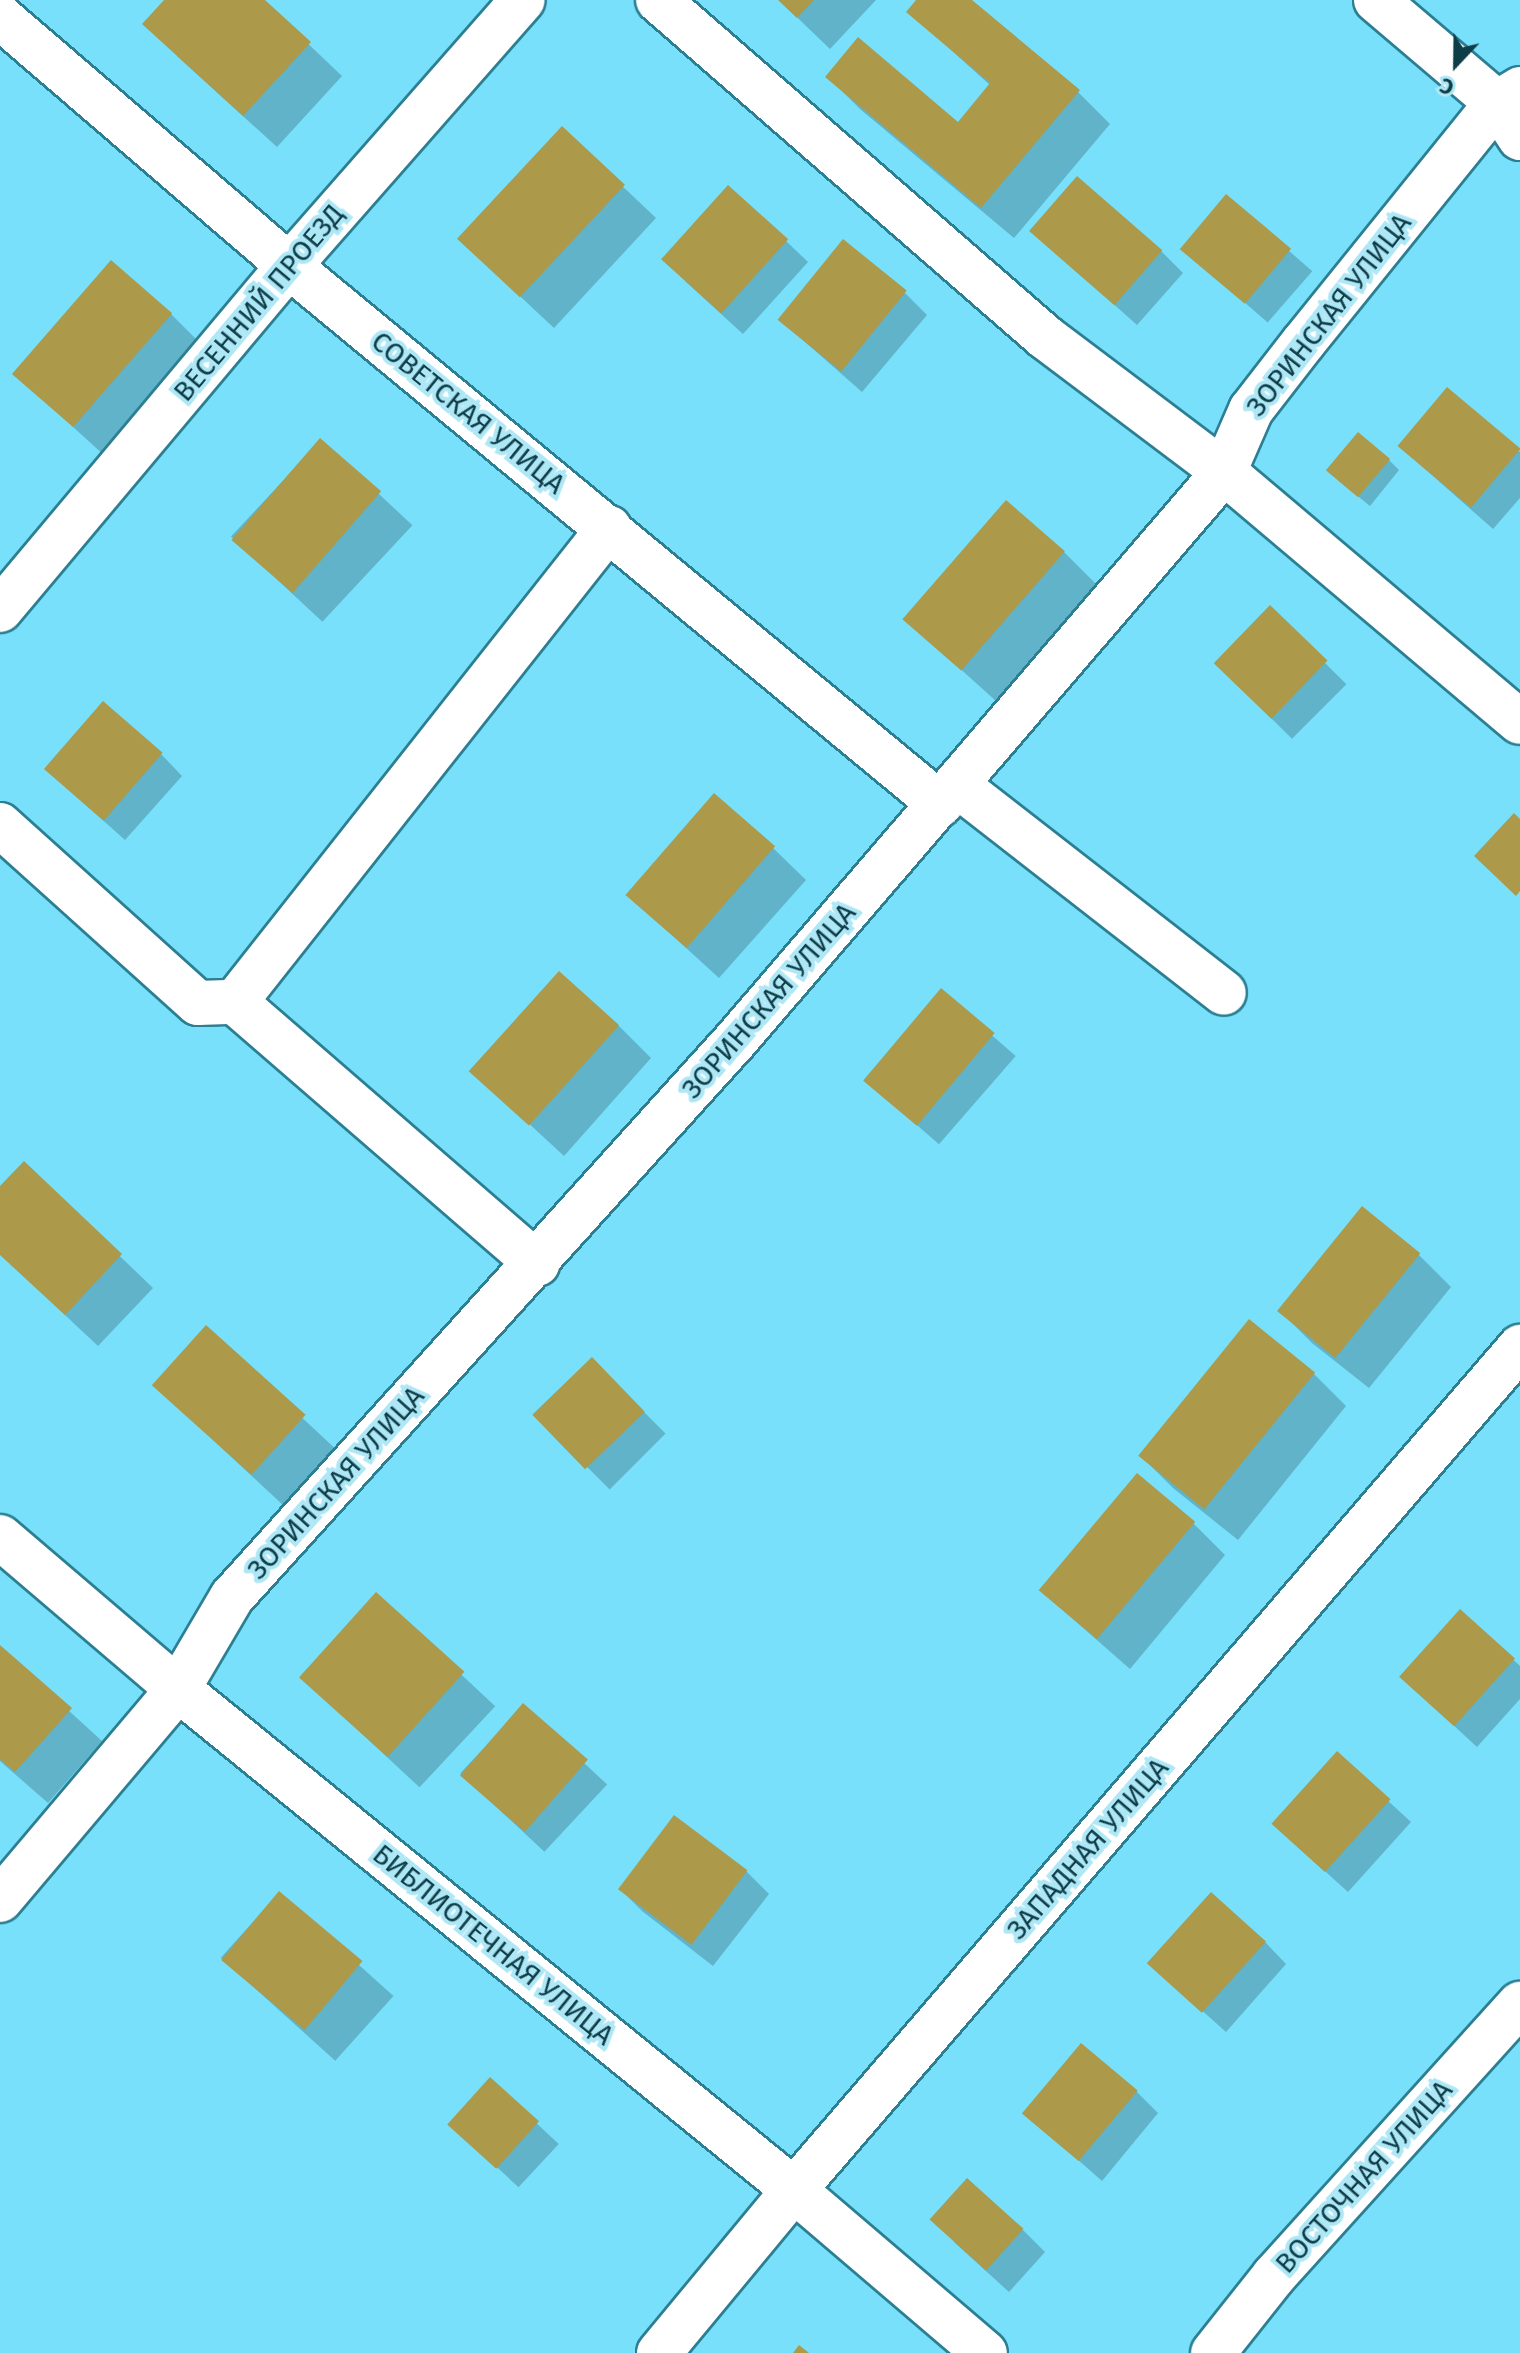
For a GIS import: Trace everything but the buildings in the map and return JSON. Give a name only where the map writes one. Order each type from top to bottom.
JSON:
[{"type":"street","name":"ВЕСЕННИЙ ПРОЕЗД","points":[[0,610],[289,266],[523,0]]},
{"type":"street","points":[[658,0],[1045,337],[1224,472],[1520,722]]},
{"type":"street","points":[[1376,0],[1512,110]]},
{"type":"street","name":"СОВЕТСКАЯ УЛИЦА","points":[[2,22],[289,266],[609,528],[948,795],[1224,993]]},
{"type":"street","name":"ЗОРИНСКАЯ УЛИЦА","points":[[0,1900],[178,1689],[232,1597],[537,1264],[948,795],[1224,472],[1251,410],[1512,110]]},
{"type":"street","points":[[235,1002],[609,528]]},
{"type":"street","points":[[0,825],[198,1003],[235,1002],[537,1264]]},
{"type":"street","name":"ЗАПАДНАЯ УЛИЦА","points":[[659,2353],[794,2190],[1520,1347]]},
{"type":"street","name":"БИБЛИОТЕЧНАЯ УЛИЦА","points":[[0,1537],[178,1689],[794,2190],[985,2353]]},
{"type":"street","name":"ВОСТОЧНАЯ УЛИЦА","points":[[1213,2353],[1274,2276],[1520,2004]]}]
